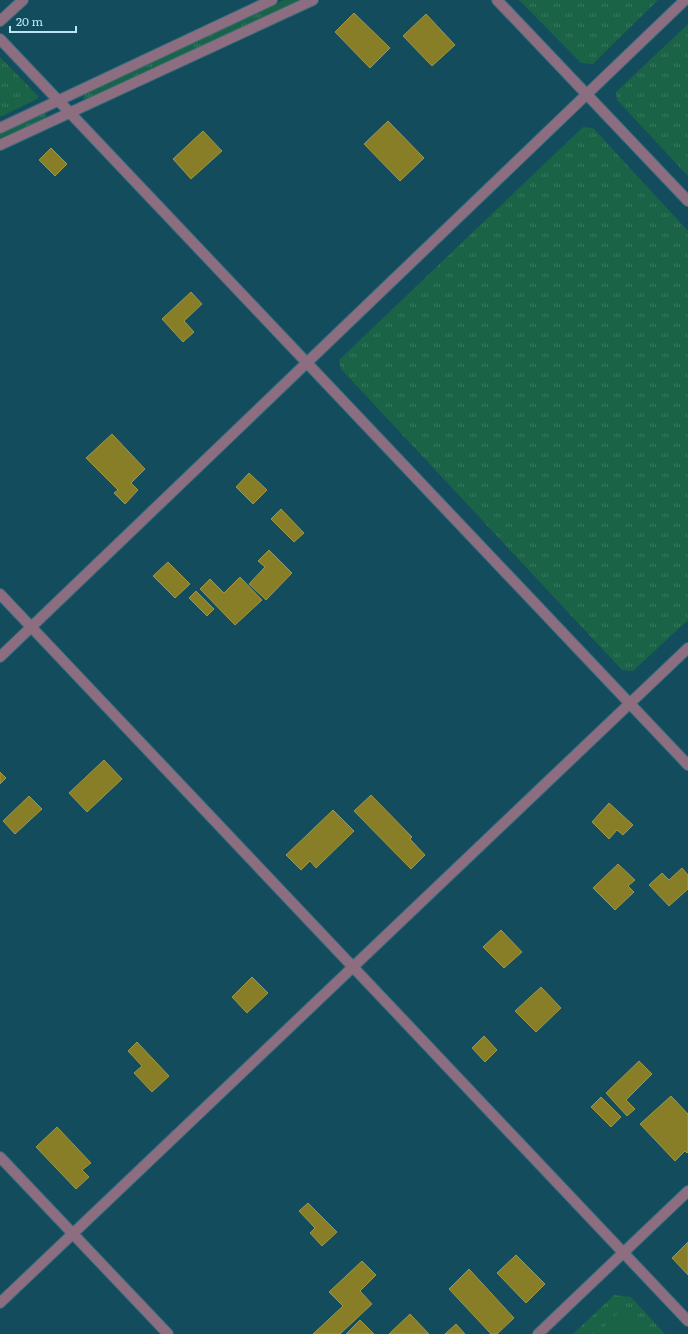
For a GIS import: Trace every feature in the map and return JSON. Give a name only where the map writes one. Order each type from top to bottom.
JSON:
[{"type":"street","points":[[0,21],[23,0]]},
{"type":"street","points":[[0,128],[272,0]]},
{"type":"street","points":[[0,145],[313,0]]},
{"type":"street","points":[[497,0],[688,201]]},
{"type":"street","points":[[0,657],[685,0]]},
{"type":"street","points":[[0,39],[688,765]]},
{"type":"street","points":[[0,594],[688,1321]]},
{"type":"street","points":[[0,1303],[688,648]]},
{"type":"street","points":[[0,1157],[168,1334]]},
{"type":"street","points":[[538,1334],[688,1191]]},
{"type":"green space","points":[[284,0],[302,0],[88,99],[84,99],[83,97],[86,93]]},
{"type":"green space","points":[[519,0],[658,0],[593,64],[581,63]]},
{"type":"green space","points":[[688,24],[688,176],[617,100],[616,92]]},
{"type":"green space","points":[[0,57],[38,96],[37,99],[0,117]]},
{"type":"green space","points":[[43,113],[47,116],[46,119],[0,140],[0,133]]},
{"type":"green space","points":[[583,127],[593,128],[688,231],[688,620],[633,671],[622,670],[341,369],[339,360]]},
{"type":"green space","points":[[614,1295],[631,1297],[665,1334],[573,1334]]},
{"type":"green space","points":[[622,1309],[646,1334],[610,1334],[604,1327]]},
{"type":"building","points":[[354,13],[390,48],[370,68],[335,32]]},
{"type":"building","points":[[426,14],[455,45],[432,66],[403,36]]},
{"type":"building","points":[[388,121],[424,158],[400,181],[364,144]]},
{"type":"building","points":[[203,131],[222,151],[191,179],[173,159]]},
{"type":"building","points":[[51,148],[67,164],[55,176],[39,160]]},
{"type":"building","points":[[191,292],[202,304],[184,321],[194,332],[183,342],[162,319]]},
{"type":"building","points":[[112,434],[145,469],[131,483],[138,490],[125,504],[114,493],[118,490],[86,458]]},
{"type":"building","points":[[249,473],[267,490],[253,504],[236,487]]},
{"type":"building","points":[[281,509],[304,533],[294,542],[271,519]]},
{"type":"building","points":[[269,550],[292,573],[266,600],[249,584],[265,567],[258,561]]},
{"type":"building","points":[[168,562],[190,584],[175,598],[153,576]]},
{"type":"building","points":[[240,577],[262,600],[235,625],[200,589],[210,579],[224,593]]},
{"type":"building","points":[[196,591],[214,609],[207,616],[189,598]]},
{"type":"building","points":[[104,760],[122,779],[87,812],[69,793]]},
{"type":"building","points":[[0,772],[6,778],[0,784]]},
{"type":"building","points":[[371,795],[412,837],[410,839],[425,855],[411,869],[354,811]]},
{"type":"building","points":[[29,796],[42,809],[15,834],[3,821]]},
{"type":"building","points":[[609,803],[633,825],[623,835],[617,830],[609,839],[592,822]]},
{"type":"building","points":[[333,810],[354,831],[316,868],[310,861],[301,870],[286,855]]},
{"type":"building","points":[[618,864],[635,880],[628,886],[634,892],[615,910],[593,888]]},
{"type":"building","points":[[682,868],[688,875],[688,889],[669,906],[649,885],[662,873],[669,880]]},
{"type":"building","points":[[501,930],[522,952],[504,968],[483,947]]},
{"type":"building","points":[[252,977],[268,993],[247,1013],[232,997]]},
{"type":"building","points":[[541,987],[561,1008],[536,1032],[515,1011]]},
{"type":"building","points":[[484,1036],[497,1050],[485,1062],[472,1048]]},
{"type":"building","points":[[137,1042],[169,1076],[152,1092],[134,1073],[142,1066],[128,1051]]},
{"type":"building","points":[[639,1061],[652,1074],[626,1100],[635,1109],[627,1116],[606,1093]]},
{"type":"building","points":[[671,1096],[688,1114],[688,1152],[687,1153],[685,1151],[675,1161],[640,1124]]},
{"type":"building","points":[[601,1097],[621,1117],[611,1127],[591,1107]]},
{"type":"building","points":[[57,1127],[91,1163],[82,1170],[89,1177],[76,1189],[36,1147]]},
{"type":"building","points":[[308,1203],[337,1232],[322,1246],[310,1233],[315,1228],[299,1211]]},
{"type":"building","points":[[688,1242],[688,1275],[672,1258]]},
{"type":"building","points":[[516,1255],[545,1284],[526,1303],[497,1273]]},
{"type":"building","points":[[362,1261],[376,1275],[360,1291],[372,1304],[340,1334],[313,1334],[343,1306],[329,1292]]},
{"type":"building","points":[[469,1269],[514,1318],[497,1334],[491,1334],[449,1289]]},
{"type":"building","points":[[410,1314],[429,1334],[389,1334]]},
{"type":"building","points":[[360,1320],[374,1334],[346,1334]]},
{"type":"building","points":[[456,1324],[465,1334],[445,1334]]}]
